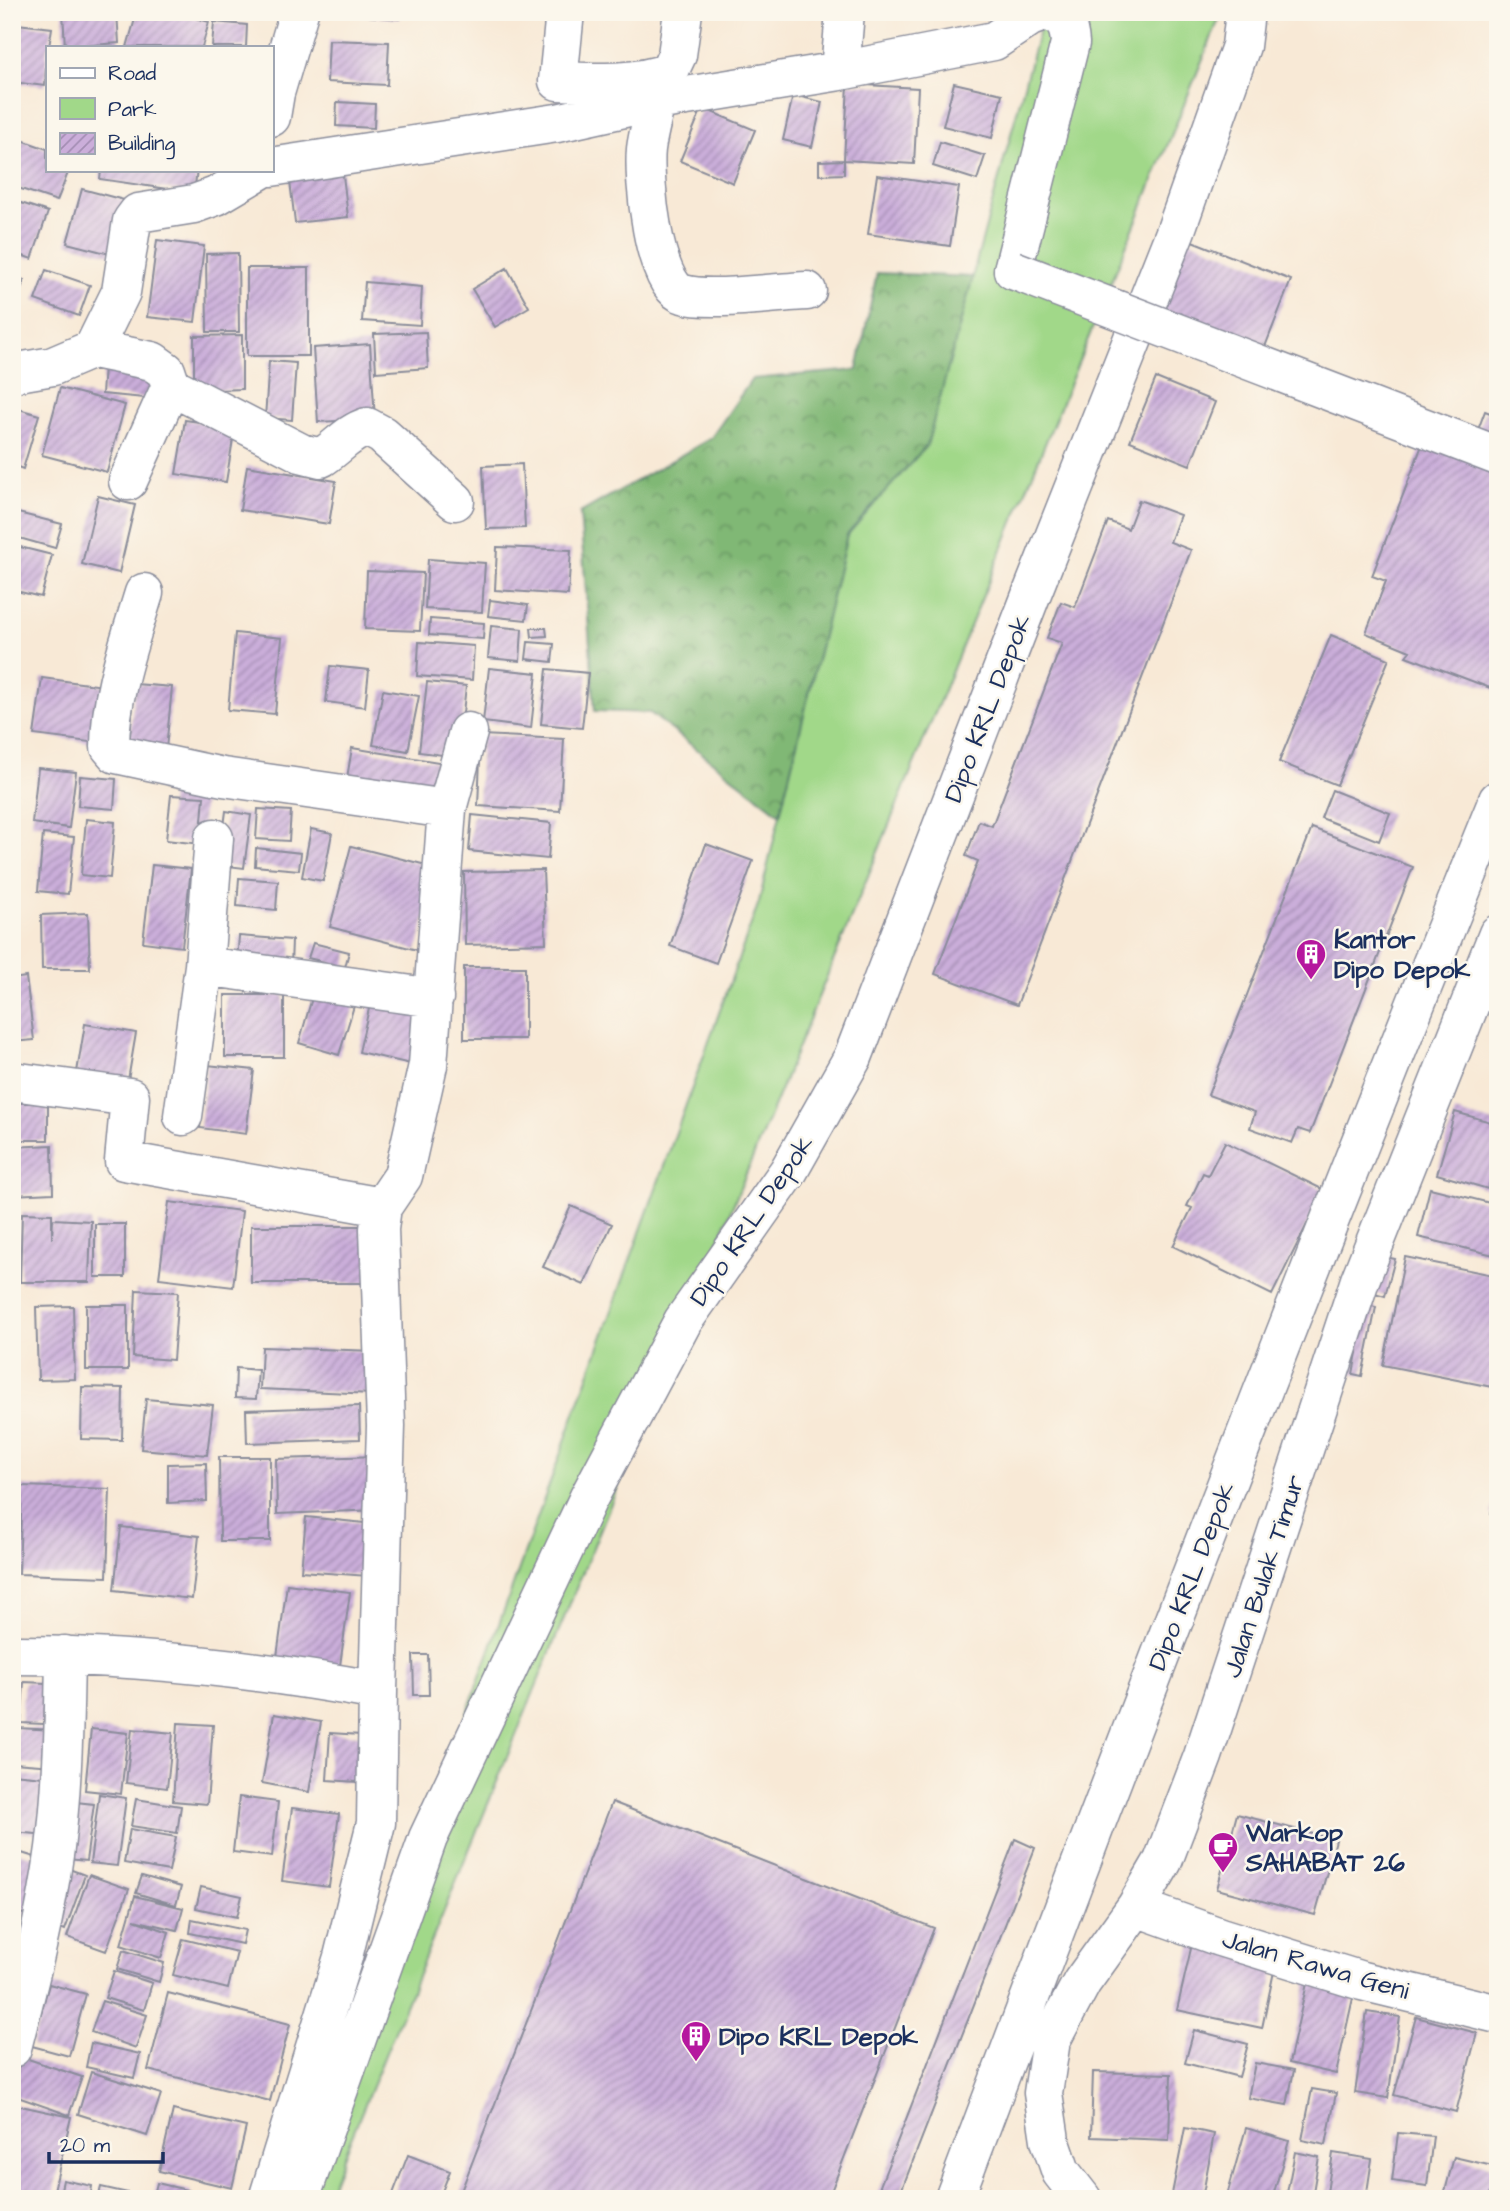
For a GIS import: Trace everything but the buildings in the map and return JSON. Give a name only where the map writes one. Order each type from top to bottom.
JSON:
[{"type":"street","points":[[273,105],[299,12]]},
{"type":"street","points":[[557,123],[565,12]]},
{"type":"street","points":[[558,81],[611,83],[647,80],[669,72],[677,55],[683,12]]},
{"type":"street","points":[[840,71],[845,12]]},
{"type":"street","points":[[273,167],[557,123],[656,101],[840,71],[994,41],[1030,17],[1043,12]]},
{"type":"street","points":[[1052,12],[1061,17],[1070,28],[1070,43],[1013,270],[1498,456]]},
{"type":"street","name":"Dipo KRL Depok","points":[[300,2199],[428,1838],[588,1499],[683,1321],[788,1172],[853,1057],[1030,598],[1176,230],[1241,46],[1245,12]]},
{"type":"street","points":[[656,101],[646,147],[645,183],[651,225],[666,278],[674,290],[684,294],[707,296],[807,290]]},
{"type":"street","points":[[93,349],[121,292],[132,221],[138,213],[194,204],[216,196],[257,172]]},
{"type":"street","points":[[12,373],[53,366],[93,349],[152,361],[166,371],[171,386],[128,481]]},
{"type":"street","points":[[171,386],[311,456],[321,458],[338,448],[355,430],[367,427],[382,435],[455,501]]},
{"type":"street","points":[[144,593],[119,678],[110,737],[110,747],[116,754],[223,776],[447,809]]},
{"type":"street","points":[[268,2199],[343,1957],[376,1823],[386,1426],[379,1229],[382,1208],[403,1176],[428,1066],[447,809],[468,732]]},
{"type":"street","name":"Dipo KRL Depok","points":[[954,2199],[1088,1842],[1349,1167],[1498,800]]},
{"type":"street","points":[[183,1116],[204,966],[214,838]]},
{"type":"street","name":"Jalan Bulak Timur","points":[[1082,2199],[1061,2172],[1051,2140],[1043,2093],[1051,2040],[1082,1982],[1136,1907],[1163,1861],[1203,1756],[1360,1280],[1498,934]]},
{"type":"street","points":[[204,966],[434,998]]},
{"type":"street","points":[[12,1081],[130,1097],[124,1161],[155,1164],[382,1208]]},
{"type":"street","points":[[12,1655],[65,1655],[253,1670],[378,1691]]},
{"type":"street","points":[[12,2048],[35,1961],[55,1849],[64,1757],[65,1655]]},
{"type":"street","name":"Jalan Rawa Geni","points":[[1136,1907],[1220,1937],[1362,1981],[1498,2014]]},
{"type":"green space","points":[[1044,12],[1222,12],[326,2199],[292,2199],[759,902],[847,535],[927,444]]},
{"type":"green space","points":[[877,273],[973,277],[927,445],[847,535],[780,814],[650,713],[595,711],[580,513],[711,438],[752,379],[857,370]]},
{"type":"place","name":"Kantor Dipo Depok","points":[[1311,981]]},
{"type":"place","name":"Warkop SAHABAT 26","points":[[1223,1874]]},
{"type":"place","name":"Dipo KRL Depok","points":[[696,2063]]}]
